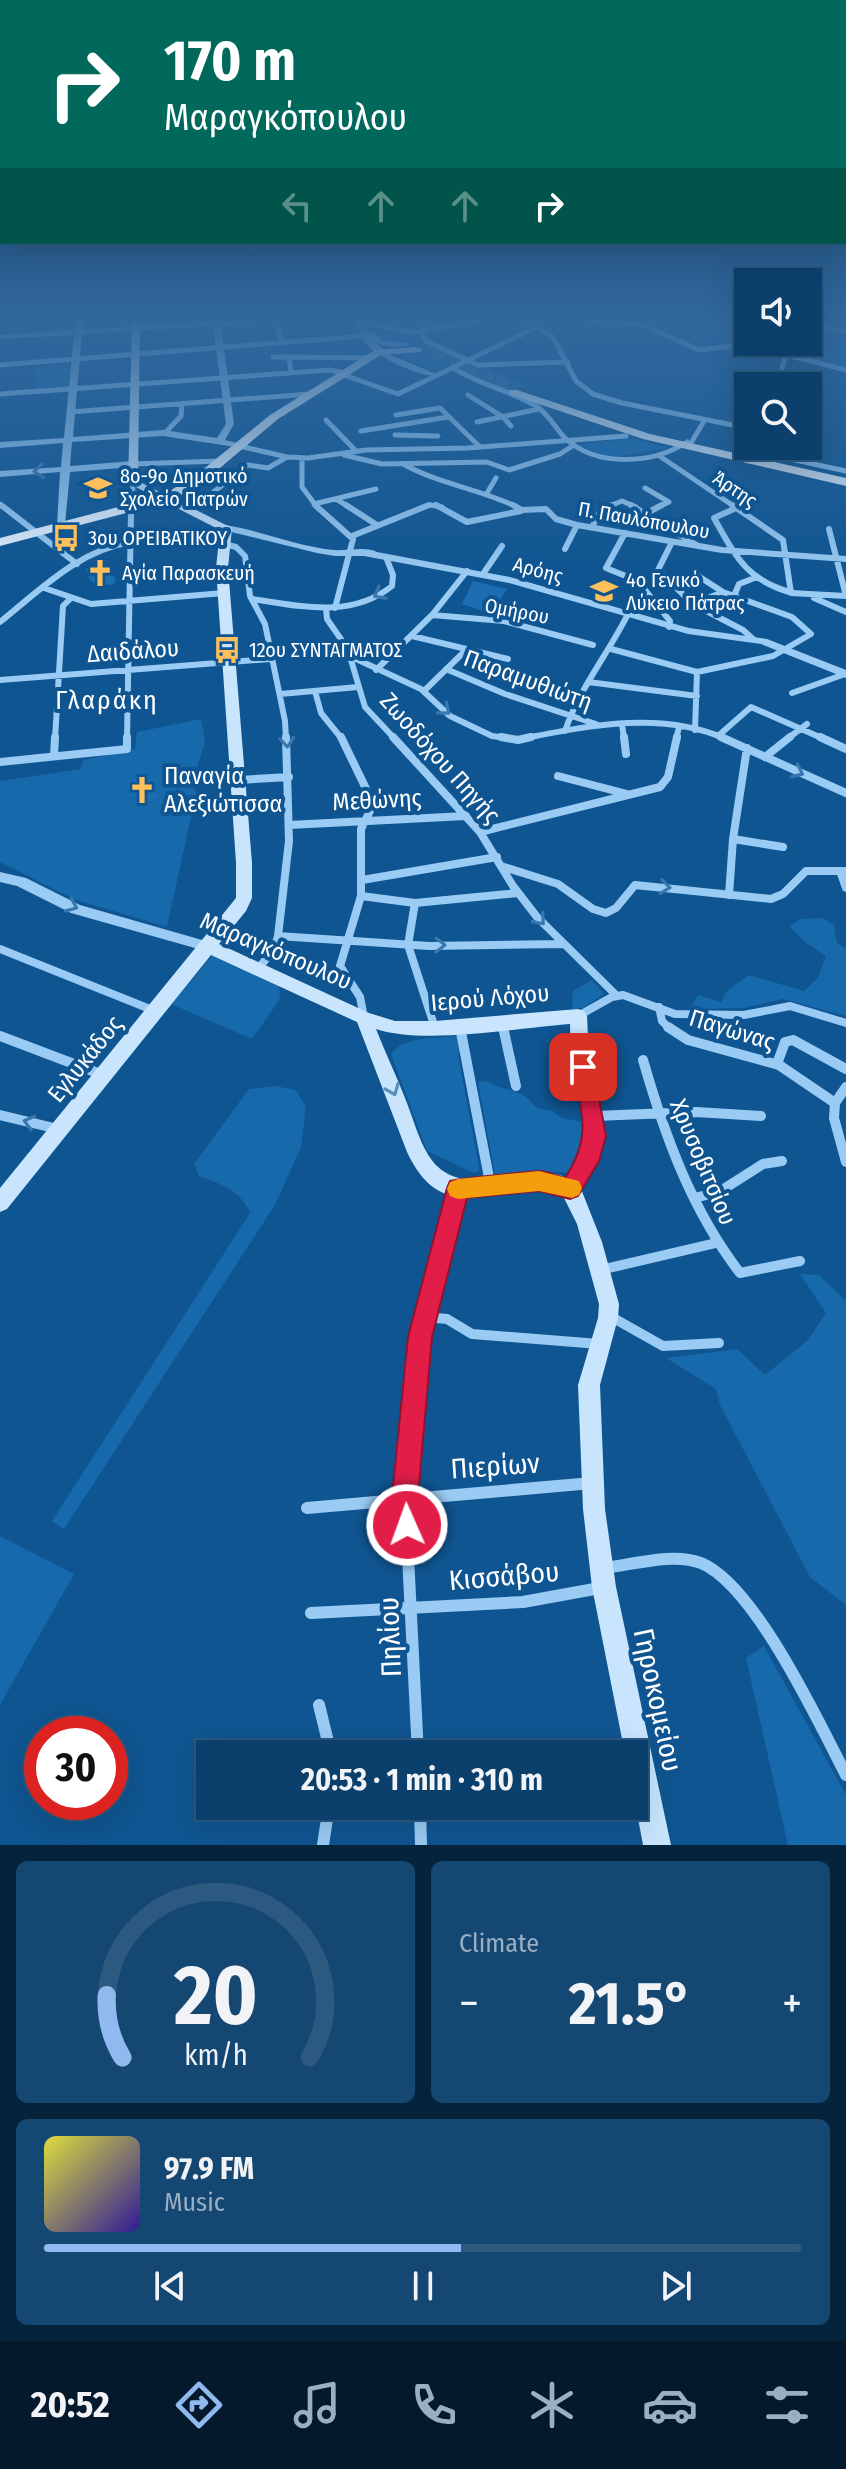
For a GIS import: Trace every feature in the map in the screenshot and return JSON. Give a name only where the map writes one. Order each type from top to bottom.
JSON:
[{"type":"main road","points":[[134,407],[133,483],[185,508],[225,536]]},
{"type":"main road","points":[[0,548],[60,524],[131,519],[186,494],[220,461],[289,407]]},
{"type":"main road","points":[[561,407],[608,425],[846,476]]},
{"type":"main road","points":[[0,542],[101,520],[131,519]]},
{"type":"main road","name":"Εγλυκάδος","points":[[0,1203],[209,947],[244,898],[239,780],[224,593],[225,536]]},
{"type":"main road","name":"Μαραγκόπουλου","points":[[209,947],[364,1018],[418,1155],[438,1179],[458,1188]]},
{"type":"main road","points":[[570,1189],[581,1177],[595,1136],[594,1116],[581,1055],[578,1016]]},
{"type":"main road","name":"Ιερού Λόχου","points":[[364,1018],[400,1028],[435,1028],[578,1016]]},
{"type":"main road","points":[[458,1188],[491,1188],[539,1181],[570,1189],[579,1203],[607,1292],[608,1315],[589,1385],[592,1483],[602,1577]]},
{"type":"main road","name":"Γηροκομείου","points":[[602,1577],[657,1845]]},
{"type":"street","points":[[60,524],[70,407]]},
{"type":"street","points":[[70,412],[133,407]]},
{"type":"street","points":[[165,433],[181,416],[182,407]]},
{"type":"street","points":[[220,441],[230,426],[226,407]]},
{"type":"street","points":[[487,407],[511,426]]},
{"type":"street","points":[[535,407],[574,445],[613,461],[658,455],[687,443],[704,421]]},
{"type":"street","points":[[645,407],[734,426]]},
{"type":"street","points":[[396,415],[440,408],[480,447]]},
{"type":"street","points":[[477,422],[540,409]]},
{"type":"street","points":[[361,431],[448,417]]},
{"type":"street","points":[[326,420],[356,451]]},
{"type":"street","points":[[394,426],[396,449]]},
{"type":"street","points":[[0,445],[165,433],[302,458],[344,455],[356,451],[480,447],[626,436]]},
{"type":"street","points":[[395,435],[438,436]]},
{"type":"street","points":[[344,455],[375,463],[487,462],[507,470],[560,454],[574,445]]},
{"type":"street","name":"Άρτης","points":[[658,455],[783,540],[786,554]]},
{"type":"street","points":[[185,508],[211,494],[248,465],[267,468],[287,457]]},
{"type":"street","points":[[302,458],[299,485],[303,494],[352,536],[335,608]]},
{"type":"street","points":[[796,460],[846,476]]},
{"type":"street","points":[[0,474],[220,461]]},
{"type":"street","name":"Π. Παυλόπουλου","points":[[403,464],[428,478],[487,493],[522,510],[546,509],[556,519],[577,525],[698,547],[846,559]]},
{"type":"street","points":[[487,493],[496,478]]},
{"type":"street","points":[[0,762],[127,749],[133,483]]},
{"type":"street","points":[[645,488],[669,502],[647,513]]},
{"type":"street","points":[[314,504],[376,489]]},
{"type":"street","points":[[336,499],[377,525]]},
{"type":"street","points":[[592,527],[601,510],[618,502],[628,503],[698,547]]},
{"type":"street","points":[[0,505],[77,564]]},
{"type":"street","points":[[352,536],[430,505],[442,506],[458,520],[467,522],[522,510]]},
{"type":"street","points":[[736,508],[714,518],[728,538],[739,563],[774,589],[823,600],[846,612]]},
{"type":"street","points":[[118,543],[131,519]]},
{"type":"street","points":[[565,549],[577,525]]},
{"type":"street","points":[[791,593],[846,596],[829,529]]},
{"type":"street","name":"Αρόης","points":[[225,536],[248,531],[312,549],[403,558]]},
{"type":"street","points":[[625,533],[606,568],[638,581],[670,621],[669,627]]},
{"type":"street","points":[[225,536],[245,555],[252,599],[265,624],[285,721],[289,825],[278,936],[274,949],[258,969]]},
{"type":"street","points":[[0,622],[77,564],[118,543],[131,542]]},
{"type":"street","points":[[672,542],[658,570],[693,604],[743,630],[753,639]]},
{"type":"street","points":[[483,574],[502,546]]},
{"type":"street","name":"Αρόης","points":[[365,553],[373,551],[483,574],[669,627],[753,639],[846,674]]},
{"type":"street","points":[[786,554],[791,593]]},
{"type":"street","points":[[252,599],[326,608],[369,600],[391,588],[393,575],[386,557]]},
{"type":"street","points":[[376,670],[432,615],[467,571]]},
{"type":"street","points":[[611,649],[697,672],[740,666],[786,649],[810,636],[810,631],[792,617],[723,592],[695,574]]},
{"type":"street","points":[[734,596],[739,584],[757,577]]},
{"type":"street","points":[[44,588],[91,604],[224,593]]},
{"type":"street","points":[[693,604],[723,592]]},
{"type":"street","points":[[54,756],[63,606],[71,598]]},
{"type":"street","name":"Ζωοδόχου Πηγής","points":[[326,608],[327,619],[354,658],[351,660],[365,707],[480,832],[518,893],[563,944],[616,995]]},
{"type":"street","points":[[565,731],[569,714],[611,649],[628,614]]},
{"type":"street","name":"Ομήρου","points":[[432,615],[504,621],[593,645]]},
{"type":"street","points":[[412,636],[508,659]]},
{"type":"street","points":[[424,691],[467,649]]},
{"type":"street","points":[[354,658],[424,691],[450,716],[497,738],[518,740],[597,724],[679,727],[718,736],[842,792],[846,781]]},
{"type":"street","name":"Δαιδάλου","points":[[0,680],[270,659]]},
{"type":"street","name":"Παραμυθιώτη","points":[[446,669],[509,696],[597,724]]},
{"type":"street","points":[[695,730],[697,672]]},
{"type":"street","points":[[792,693],[846,674]]},
{"type":"street","points":[[588,682],[697,696]]},
{"type":"street","points":[[280,694],[358,687]]},
{"type":"street","points":[[315,691],[321,713],[344,739],[367,784],[372,805],[361,829],[361,896],[340,968],[360,997],[364,1018]]},
{"type":"street","points":[[718,736],[751,707],[804,727],[846,749]]},
{"type":"street","points":[[622,724],[626,754]]},
{"type":"street","points":[[480,832],[660,787],[665,783],[679,727]]},
{"type":"street","points":[[765,757],[804,727]]},
{"type":"street","points":[[729,895],[733,839],[747,748]]},
{"type":"street","points":[[558,776],[630,794]]},
{"type":"street","points":[[239,780],[289,777]]},
{"type":"street","name":"Μεθώνης","points":[[289,825],[466,816]]},
{"type":"street","points":[[733,839],[783,847]]},
{"type":"street","points":[[362,880],[499,862],[558,884],[603,913],[618,909],[629,888],[635,885],[771,899],[780,896],[806,871],[843,871],[846,888]]},
{"type":"street","name":"Μαραγκόπουλου","points":[[0,877],[21,882],[76,909],[209,947]]},
{"type":"street","points":[[361,896],[415,903],[518,893]]},
{"type":"street","points":[[415,903],[408,945],[435,1028]]},
{"type":"street","points":[[278,936],[408,945],[563,944]]},
{"type":"street","points":[[0,949],[156,1011]]},
{"type":"street","points":[[616,995],[630,995],[675,1014],[719,1016],[790,1006],[846,1023]]},
{"type":"street","name":"Ιερού Λόχου","points":[[578,1016],[616,995]]},
{"type":"street","name":"Παγώνας","points":[[659,1007],[661,1020],[677,1036],[777,1064],[835,1103]]},
{"type":"street","points":[[502,1021],[516,1086]]},
{"type":"street","points":[[460,1025],[491,1188]]},
{"type":"street","points":[[0,1036],[103,1075]]},
{"type":"street","points":[[777,1064],[785,1042],[793,1040],[846,1069]]},
{"type":"street","name":"Χρυσοβιτσίου","points":[[643,1060],[658,1113],[716,1243],[740,1273],[800,1261]]},
{"type":"street","points":[[846,1087],[835,1103],[846,1162]]},
{"type":"street","points":[[594,1116],[696,1112],[761,1116]]},
{"type":"street","points":[[0,1115],[59,1129]]},
{"type":"street","points":[[694,1198],[719,1192],[743,1173],[769,1160],[782,1161]]},
{"type":"street","name":"Πηλίου","points":[[418,1740],[405,1497],[419,1350],[458,1188]]},
{"type":"street","points":[[600,1270],[716,1243]]},
{"type":"street","points":[[608,1315],[663,1346],[719,1343]]},
{"type":"street","points":[[426,1317],[447,1319],[472,1334],[600,1344]]},
{"type":"street","name":"Πιερίων","points":[[307,1508],[592,1483]]},
{"type":"street","name":"Κισσάβου","points":[[311,1613],[523,1602],[602,1577],[688,1561],[703,1563],[717,1571],[739,1597],[782,1658],[846,1775]]},
{"type":"street","points":[[319,1705],[328,1740]]},
{"type":"street","points":[[323,1845],[327,1820]]},
{"type":"street","points":[[420,1820],[421,1845]]},
{"type":"shaded area","points":[[632,438],[669,448],[610,458],[579,445]]},
{"type":"shaded area","points":[[201,719],[205,742],[193,780],[196,794],[167,927],[76,900],[0,862],[0,781],[81,769],[83,760],[135,749],[137,732]]},
{"type":"shaded area","points":[[822,918],[834,925],[837,943],[846,949],[846,1016],[783,999],[744,1008],[690,1009],[698,995],[721,1002],[727,991],[749,975],[804,991],[818,978],[826,956],[806,943],[790,927],[800,919]]},
{"type":"shaded area","points":[[213,955],[279,985],[280,999],[252,1039],[171,1004]]},
{"type":"shaded area","points":[[592,980],[604,994],[583,1008],[572,1009],[573,991]]},
{"type":"shaded area","points":[[458,1036],[461,1052],[458,1055],[479,1166],[479,1171],[474,1173],[427,1151],[391,1054],[412,1041]]},
{"type":"shaded area","points":[[487,1081],[523,1095],[537,1108],[553,1111],[561,1118],[589,1123],[575,1173],[535,1171],[496,1180],[478,1082]]},
{"type":"shaded area","points":[[275,1086],[296,1090],[306,1107],[301,1147],[275,1205],[64,1529],[52,1521],[250,1213],[236,1194],[199,1176],[194,1164],[249,1089]]},
{"type":"shaded area","points":[[800,1274],[819,1275],[846,1301],[846,1605],[810,1577],[720,1405],[716,1389],[666,1358],[737,1349],[765,1375],[808,1340],[826,1313]]},
{"type":"shaded area","points":[[0,1536],[74,1574],[0,1705]]},
{"type":"shaded area","points":[[764,1646],[846,1795],[846,1845],[788,1845],[746,1658]]},
{"type":"building","name":"Αγία Παρασκευή","points":[[100,564],[114,576],[116,582],[112,585],[95,584],[88,577],[92,576],[85,569]]},
{"type":"building","points":[[473,581],[507,589],[491,614],[462,604]]},
{"type":"building","name":"Παναγία Αλεξιώτισσα","points":[[144,777],[159,797],[140,804],[126,784]]},
{"type":"slow traffic","points":[[458,1189],[491,1188],[529,1181],[548,1181],[572,1188]]},
{"type":"place","name":"8o-9ο Δημοτικό Σχολείο Πατρών","points":[[98,488]]},
{"type":"place","name":"3ου ΟΡΕΙΒΑΤΙΚΟΥ","points":[[66,538]]},
{"type":"place","name":"Αγία Παρασκευή","points":[[100,573]]},
{"type":"place","name":"4ο Γενικό Λύκειο Πάτρας","points":[[604,591]]},
{"type":"place","name":"12ου ΣΥΝΤΑΓΜΑΤΟΣ","points":[[227,650]]},
{"type":"place","name":"Παναγία Αλεξιώτισσα","points":[[142,790]]},
{"type":"district","name":"Γλαράκη","points":[[107,700]]},
{"type":"route","points":[[407,1525],[405,1497],[420,1337],[458,1188],[471,1190],[548,1181],[570,1189],[581,1177],[595,1136],[594,1116],[583,1067]]}]
